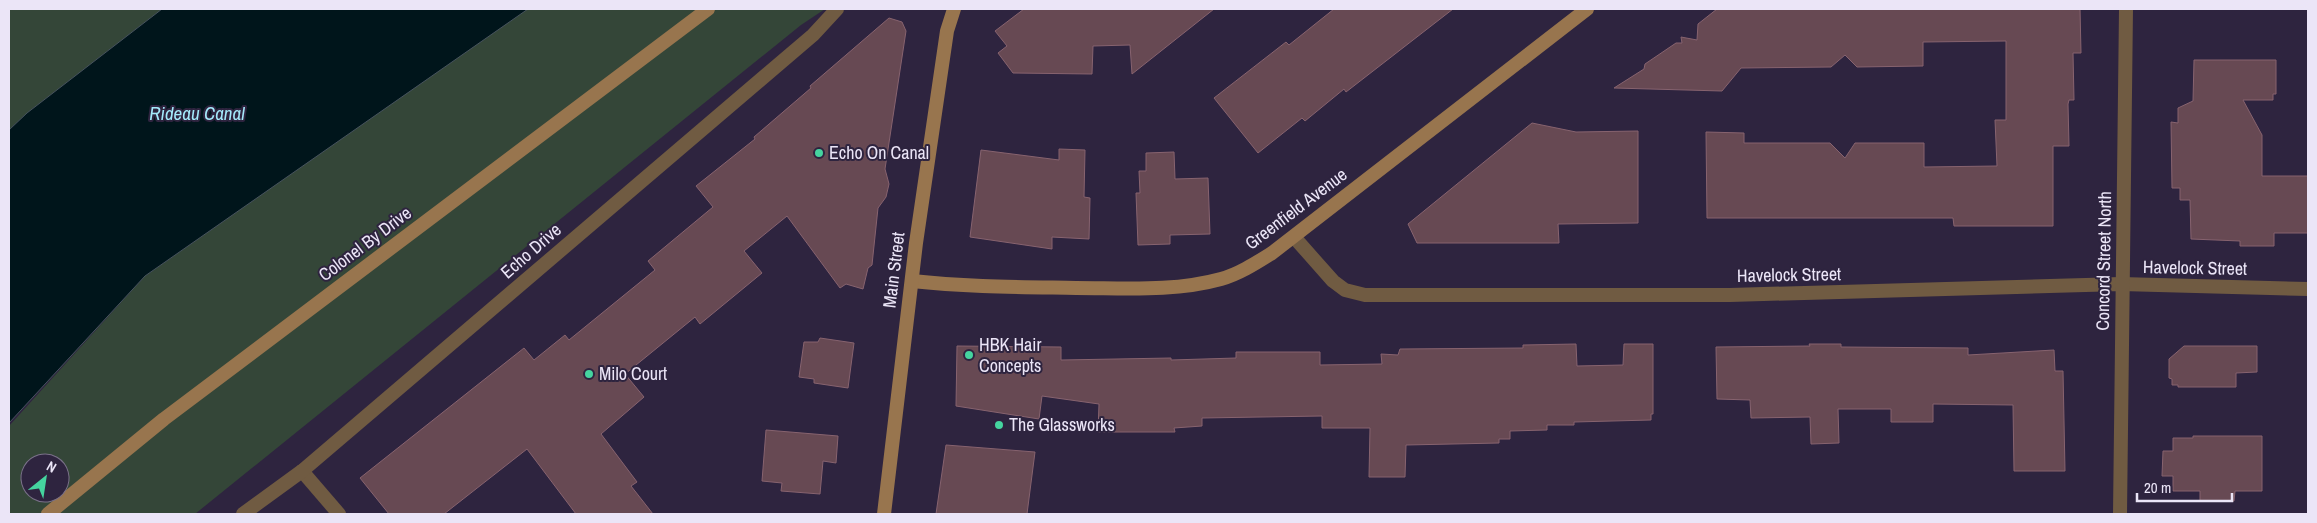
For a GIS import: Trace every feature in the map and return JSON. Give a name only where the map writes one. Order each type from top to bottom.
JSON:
[{"type":"main road","name":"Colonel By Drive","points":[[48,514],[164,419],[708,9]]},
{"type":"main road","name":"Main Street","points":[[944,9],[947,31]]},
{"type":"main road","name":"Main Street","points":[[884,514],[912,281],[947,31],[954,9]]},
{"type":"main road","name":"Greenfield Avenue","points":[[912,281],[960,286],[1126,288],[1198,284],[1223,279],[1248,268],[1294,237],[1587,9]]},
{"type":"street","name":"Echo Drive","points":[[243,514],[302,471],[805,41],[837,9]]},
{"type":"street","name":"Concord Street North","points":[[2120,514],[2121,284],[2126,124],[2126,9]]},
{"type":"street","name":"Havelock Street","points":[[1294,237],[1331,280],[1345,290],[1365,294],[1730,295],[2121,284],[2308,289]]},
{"type":"street","points":[[302,471],[338,514]]},
{"type":"green space","points":[[9,9],[162,9],[27,113],[9,130]]},
{"type":"green space","points":[[527,9],[825,9],[801,25],[195,514],[9,514],[9,426],[145,276]]},
{"type":"water","name":"Rideau Canal","points":[[162,9],[528,9],[145,276],[9,423],[9,130],[27,113]]},
{"type":"building","points":[[1024,9],[1214,9],[1132,74],[1130,45],[1093,46],[1092,74],[1013,73],[998,53],[1007,46],[995,31]]},
{"type":"building","points":[[1334,9],[1453,9],[1346,92],[1344,89],[1305,121],[1302,118],[1258,153],[1214,98],[1286,42],[1289,45]]},
{"type":"building","points":[[1717,9],[2080,9],[2081,53],[2073,53],[2074,100],[2069,100],[2068,104],[2069,146],[2053,146],[2053,226],[1954,226],[1953,218],[1707,218],[1706,132],[1744,133],[1744,143],[1830,143],[1845,158],[1855,143],[1924,143],[1924,167],[1997,166],[1995,120],[2006,120],[2006,41],[1923,42],[1923,66],[1857,67],[1845,55],[1831,67],[1741,68],[1722,91],[1614,88],[1644,69],[1645,64],[1676,43],[1682,43],[1681,37],[1697,40],[1698,24]]},
{"type":"building","points":[[889,18],[902,22],[906,31],[885,169],[889,184],[886,197],[878,208],[872,265],[868,268],[863,289],[846,284],[840,288],[787,216],[744,251],[762,273],[700,324],[695,317],[625,374],[644,397],[601,434],[637,482],[631,486],[653,514],[576,514],[527,449],[444,514],[389,514],[360,478],[524,348],[534,360],[565,335],[569,340],[655,270],[648,261],[713,207],[696,186],[755,139],[754,137],[811,88],[810,86]]},
{"type":"building","points":[[2194,60],[2276,60],[2276,94],[2273,94],[2273,100],[2243,100],[2262,135],[2262,176],[2308,176],[2308,233],[2274,233],[2274,246],[2240,246],[2240,241],[2191,239],[2190,200],[2180,200],[2180,188],[2172,188],[2171,122],[2178,123],[2178,108],[2193,101]]},
{"type":"building","points":[[1532,123],[1576,132],[1638,131],[1638,223],[1558,224],[1559,243],[1417,243],[1408,224]]},
{"type":"building","points":[[1059,149],[1085,150],[1084,197],[1090,198],[1089,239],[1052,237],[1052,249],[970,237],[981,150],[1059,160]]},
{"type":"building","points":[[1174,152],[1175,179],[1208,178],[1210,234],[1170,235],[1170,244],[1138,245],[1136,193],[1140,193],[1139,171],[1146,171],[1146,153]]},
{"type":"building","points":[[820,338],[854,343],[848,388],[814,383],[814,379],[799,377],[804,342],[818,342]]},
{"type":"building","points":[[1576,344],[1577,366],[1623,365],[1624,344],[1653,344],[1653,414],[1651,414],[1651,420],[1574,422],[1574,425],[1547,425],[1547,430],[1510,431],[1510,439],[1499,439],[1499,443],[1406,445],[1405,477],[1369,477],[1370,428],[1322,428],[1322,416],[1202,418],[1202,426],[1174,428],[1175,432],[1098,432],[1099,404],[1042,396],[1039,419],[956,406],[957,346],[1061,347],[1061,360],[1236,358],[1236,352],[1320,352],[1320,365],[1382,364],[1381,354],[1398,355],[1400,349],[1523,348],[1523,345]]},
{"type":"building","points":[[1809,344],[1841,344],[1841,347],[1968,348],[1968,355],[2054,350],[2055,371],[2063,371],[2065,471],[2014,471],[2013,405],[1933,404],[1933,422],[1891,422],[1891,409],[1838,409],[1839,443],[1811,444],[1810,417],[1751,418],[1750,400],[1717,399],[1716,347],[1810,346]]},
{"type":"building","points":[[2184,346],[2257,346],[2257,372],[2236,373],[2236,387],[2178,387],[2178,385],[2172,385],[2172,379],[2169,378],[2169,359]]},
{"type":"building","points":[[766,430],[838,436],[836,463],[823,461],[820,494],[781,491],[782,483],[762,481]]},
{"type":"building","points":[[2193,436],[2262,436],[2262,491],[2235,491],[2234,501],[2200,501],[2200,491],[2173,491],[2173,476],[2162,476],[2163,451],[2173,451],[2173,438],[2193,438]]},
{"type":"building","points":[[946,445],[1035,452],[1027,514],[936,514]]},
{"type":"place","name":"Echo On Canal","points":[[819,153]]},
{"type":"place","name":"HBK Hair Concepts","points":[[969,355]]},
{"type":"place","name":"Milo Court","points":[[589,374]]},
{"type":"place","name":"The Glassworks","points":[[999,425]]}]
